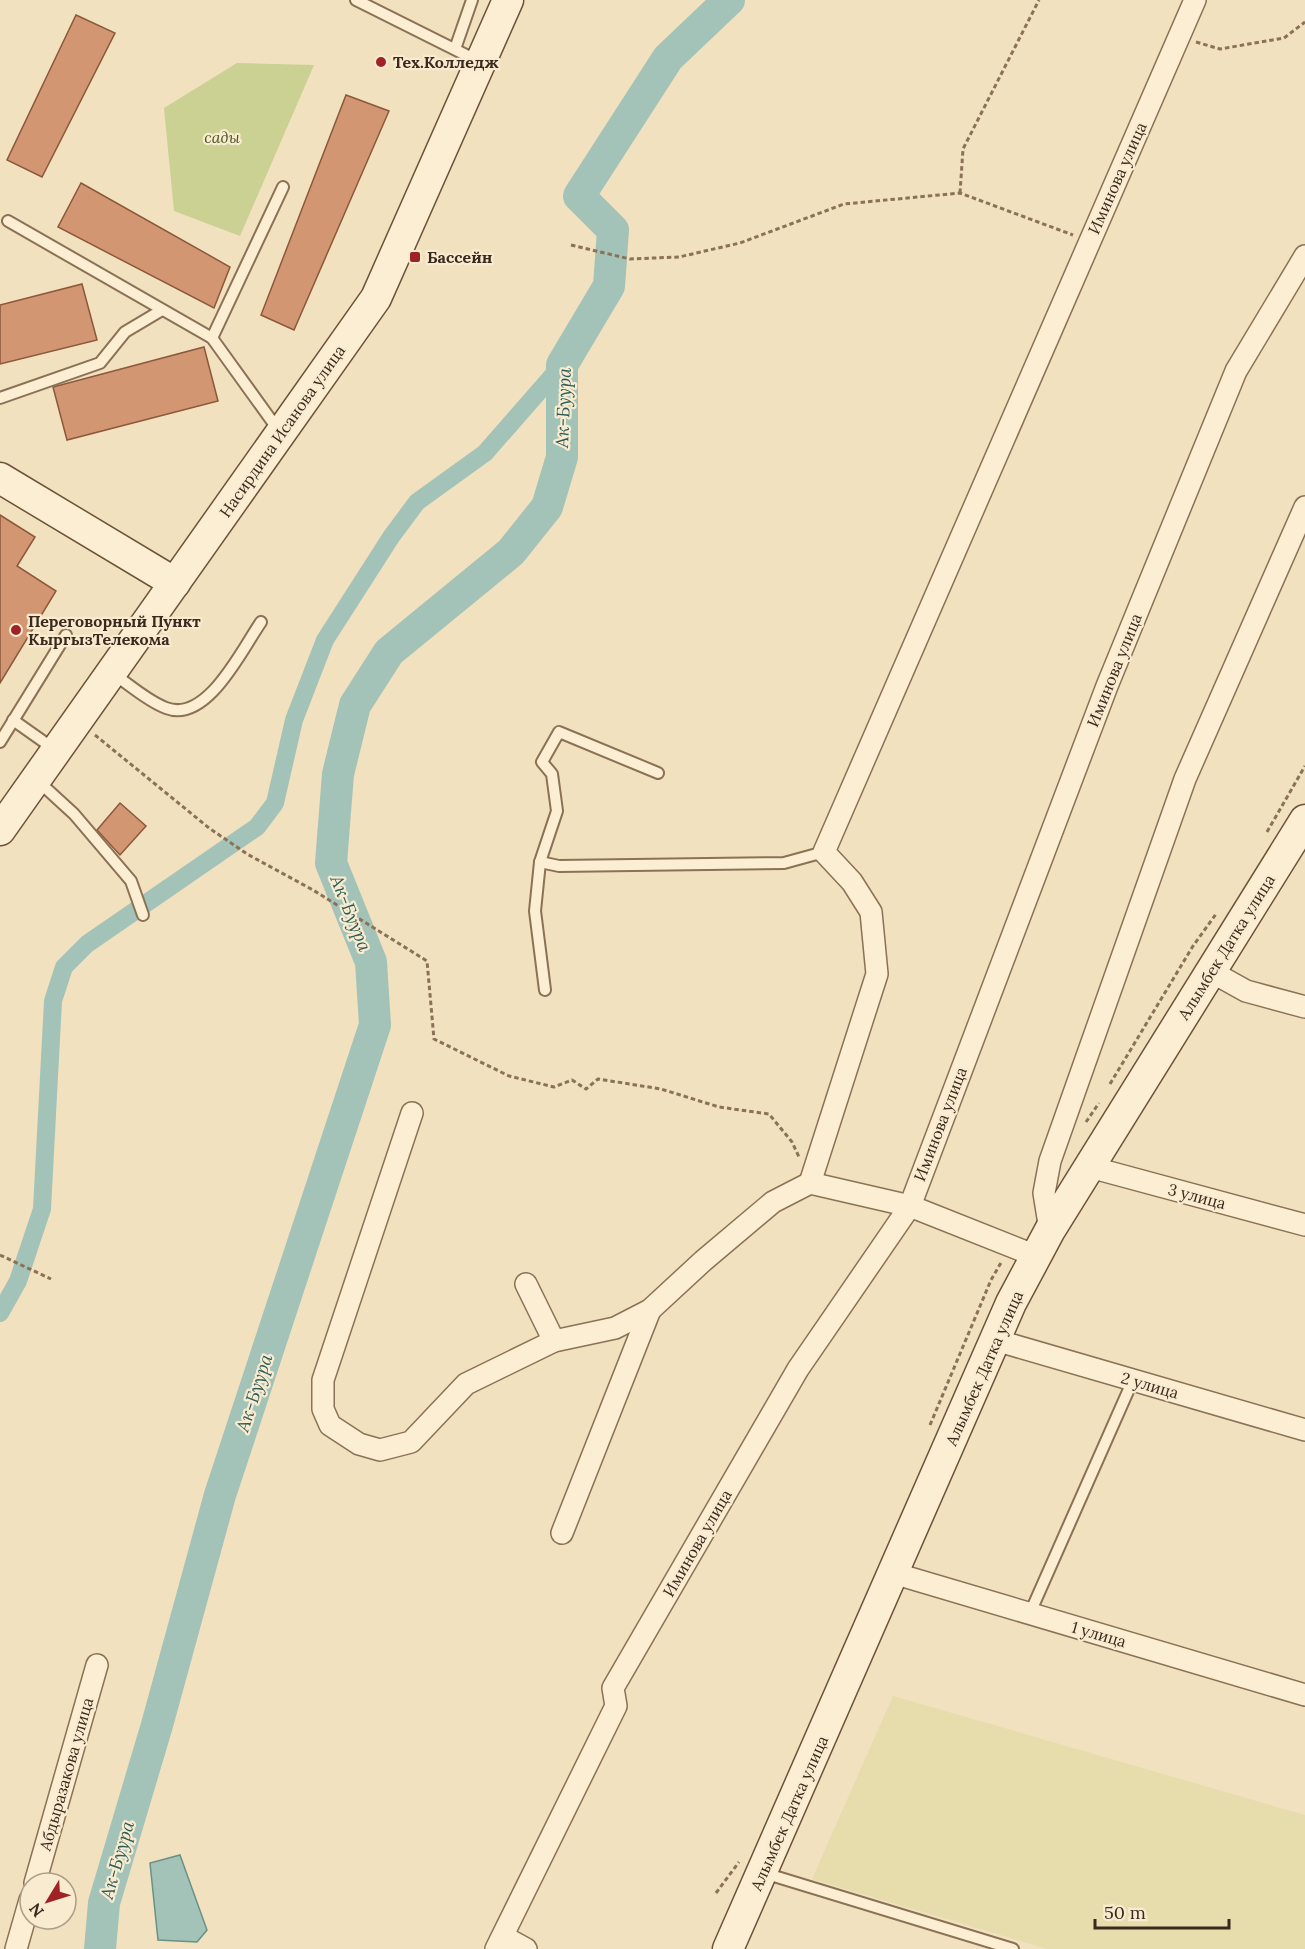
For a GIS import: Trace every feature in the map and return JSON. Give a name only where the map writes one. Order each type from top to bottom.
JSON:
[{"type":"main road","name":"Насирдина Исанова улица","points":[[0,829],[376,298],[508,0]]},
{"type":"main road","points":[[0,478],[175,583]]},
{"type":"main road","name":"Алымбек Датка улица","points":[[728,1949],[995,1340],[1036,1256],[1305,820]]},
{"type":"street","name":"Иминова улица","points":[[824,852],[1195,0]]},
{"type":"street","name":"Иминова улица","points":[[500,1943],[616,1706],[613,1688],[798,1369],[910,1206],[1116,664],[1236,371],[1297,285],[1305,256]]},
{"type":"street","points":[[1050,1230],[1044,1193],[1050,1161],[1185,779],[1305,507]]},
{"type":"street","points":[[810,1184],[876,974],[871,912],[852,882],[824,852]]},
{"type":"street","points":[[1210,971],[1246,991],[1305,1007]]},
{"type":"street","points":[[412,1113],[323,1380],[323,1408],[330,1425],[359,1444],[380,1450],[411,1442],[466,1384],[554,1341],[615,1328],[650,1310],[703,1261],[773,1202],[810,1184],[910,1206],[1036,1256]]},
{"type":"street","name":"3 улица","points":[[1090,1167],[1305,1225]]},
{"type":"street","points":[[526,1284],[554,1341]]},
{"type":"street","points":[[562,1533],[650,1310]]},
{"type":"street","name":"2 улица","points":[[995,1340],[1305,1430]]},
{"type":"street","name":"1 улица","points":[[893,1573],[1305,1695]]},
{"type":"street","name":"Абдыразакова улица","points":[[38,1871],[97,1665]]},
{"type":"street","points":[[16,1949],[21,1931]]},
{"type":"street","points":[[500,1943],[526,1949]]},
{"type":"lane","points":[[356,0],[481,62]]},
{"type":"lane","points":[[454,49],[472,0]]},
{"type":"lane","points":[[212,338],[283,187]]},
{"type":"lane","points":[[8,221],[212,338],[281,433]]},
{"type":"lane","points":[[0,398],[100,363],[120,342],[125,332],[162,310]]},
{"type":"lane","points":[[112,672],[167,709],[189,709],[210,698],[261,622]]},
{"type":"lane","points":[[0,742],[66,635]]},
{"type":"lane","points":[[13,720],[56,751]]},
{"type":"lane","points":[[545,990],[536,910],[540,862],[557,811],[552,774],[542,762],[559,732],[658,773]]},
{"type":"lane","points":[[36,779],[74,814],[131,881],[143,915]]},
{"type":"lane","points":[[540,862],[559,866],[784,863],[824,852]]},
{"type":"lane","points":[[1030,1614],[1133,1380]]},
{"type":"lane","points":[[763,1873],[1013,1949]]},
{"type":"path","points":[[960,193],[963,149],[1040,0]]},
{"type":"path","points":[[1179,37],[1220,49],[1284,38],[1305,22]]},
{"type":"path","points":[[571,245],[630,259],[679,257],[740,243],[844,204],[960,193],[1089,241]]},
{"type":"path","points":[[78,720],[208,828],[247,854],[314,890],[428,961],[434,1039],[509,1076],[554,1087],[572,1080],[586,1089],[598,1079],[661,1089],[719,1107],[769,1114],[792,1142],[810,1184]]},
{"type":"path","points":[[1265,837],[1305,766]]},
{"type":"path","points":[[1107,1090],[1193,946],[1218,912]]},
{"type":"path","points":[[1082,1127],[1101,1100]]},
{"type":"path","points":[[0,1255],[51,1279]]},
{"type":"shaded area","points":[[893,1696],[1305,1815],[1305,1949],[1047,1949],[812,1879]]},
{"type":"green space","name":"сады","points":[[237,63],[314,65],[240,236],[174,211],[164,108]]},
{"type":"water","points":[[180,1855],[207,1930],[197,1942],[158,1940],[150,1863]]},
{"type":"building","points":[[76,15],[115,33],[42,177],[7,160]]},
{"type":"building","points":[[346,95],[389,111],[294,330],[261,315]]},
{"type":"building","points":[[81,183],[230,267],[214,308],[58,227]]},
{"type":"building","points":[[82,284],[97,340],[0,364],[0,305]]},
{"type":"building","points":[[204,347],[218,401],[67,440],[53,387]]},
{"type":"building","name":"Переговорный Пункт КыргызТелекома","points":[[0,515],[35,537],[17,566],[56,591],[0,683]]},
{"type":"building","points":[[120,803],[146,826],[120,855],[97,830]]},
{"type":"waterway","name":"Ак-Буура","points":[[100,1949],[104,1903],[157,1725],[220,1495],[375,1025],[371,962],[331,863],[338,774],[355,705],[389,652],[511,552],[547,507],[562,457],[562,365],[609,286],[613,230],[579,196],[668,58],[729,0]]},
{"type":"waterway","points":[[0,1313],[18,1281],[42,1209],[53,1001],[64,967],[87,944],[257,827],[275,803],[294,720],[325,640],[391,537],[417,502],[485,453],[562,365]]},
{"type":"place","name":"Тех.Колледж","points":[[381,62]]},
{"type":"place","name":"Бассейн","points":[[415,257]]},
{"type":"place","name":"Переговорный Пункт КыргызТелекома","points":[[16,630]]}]
